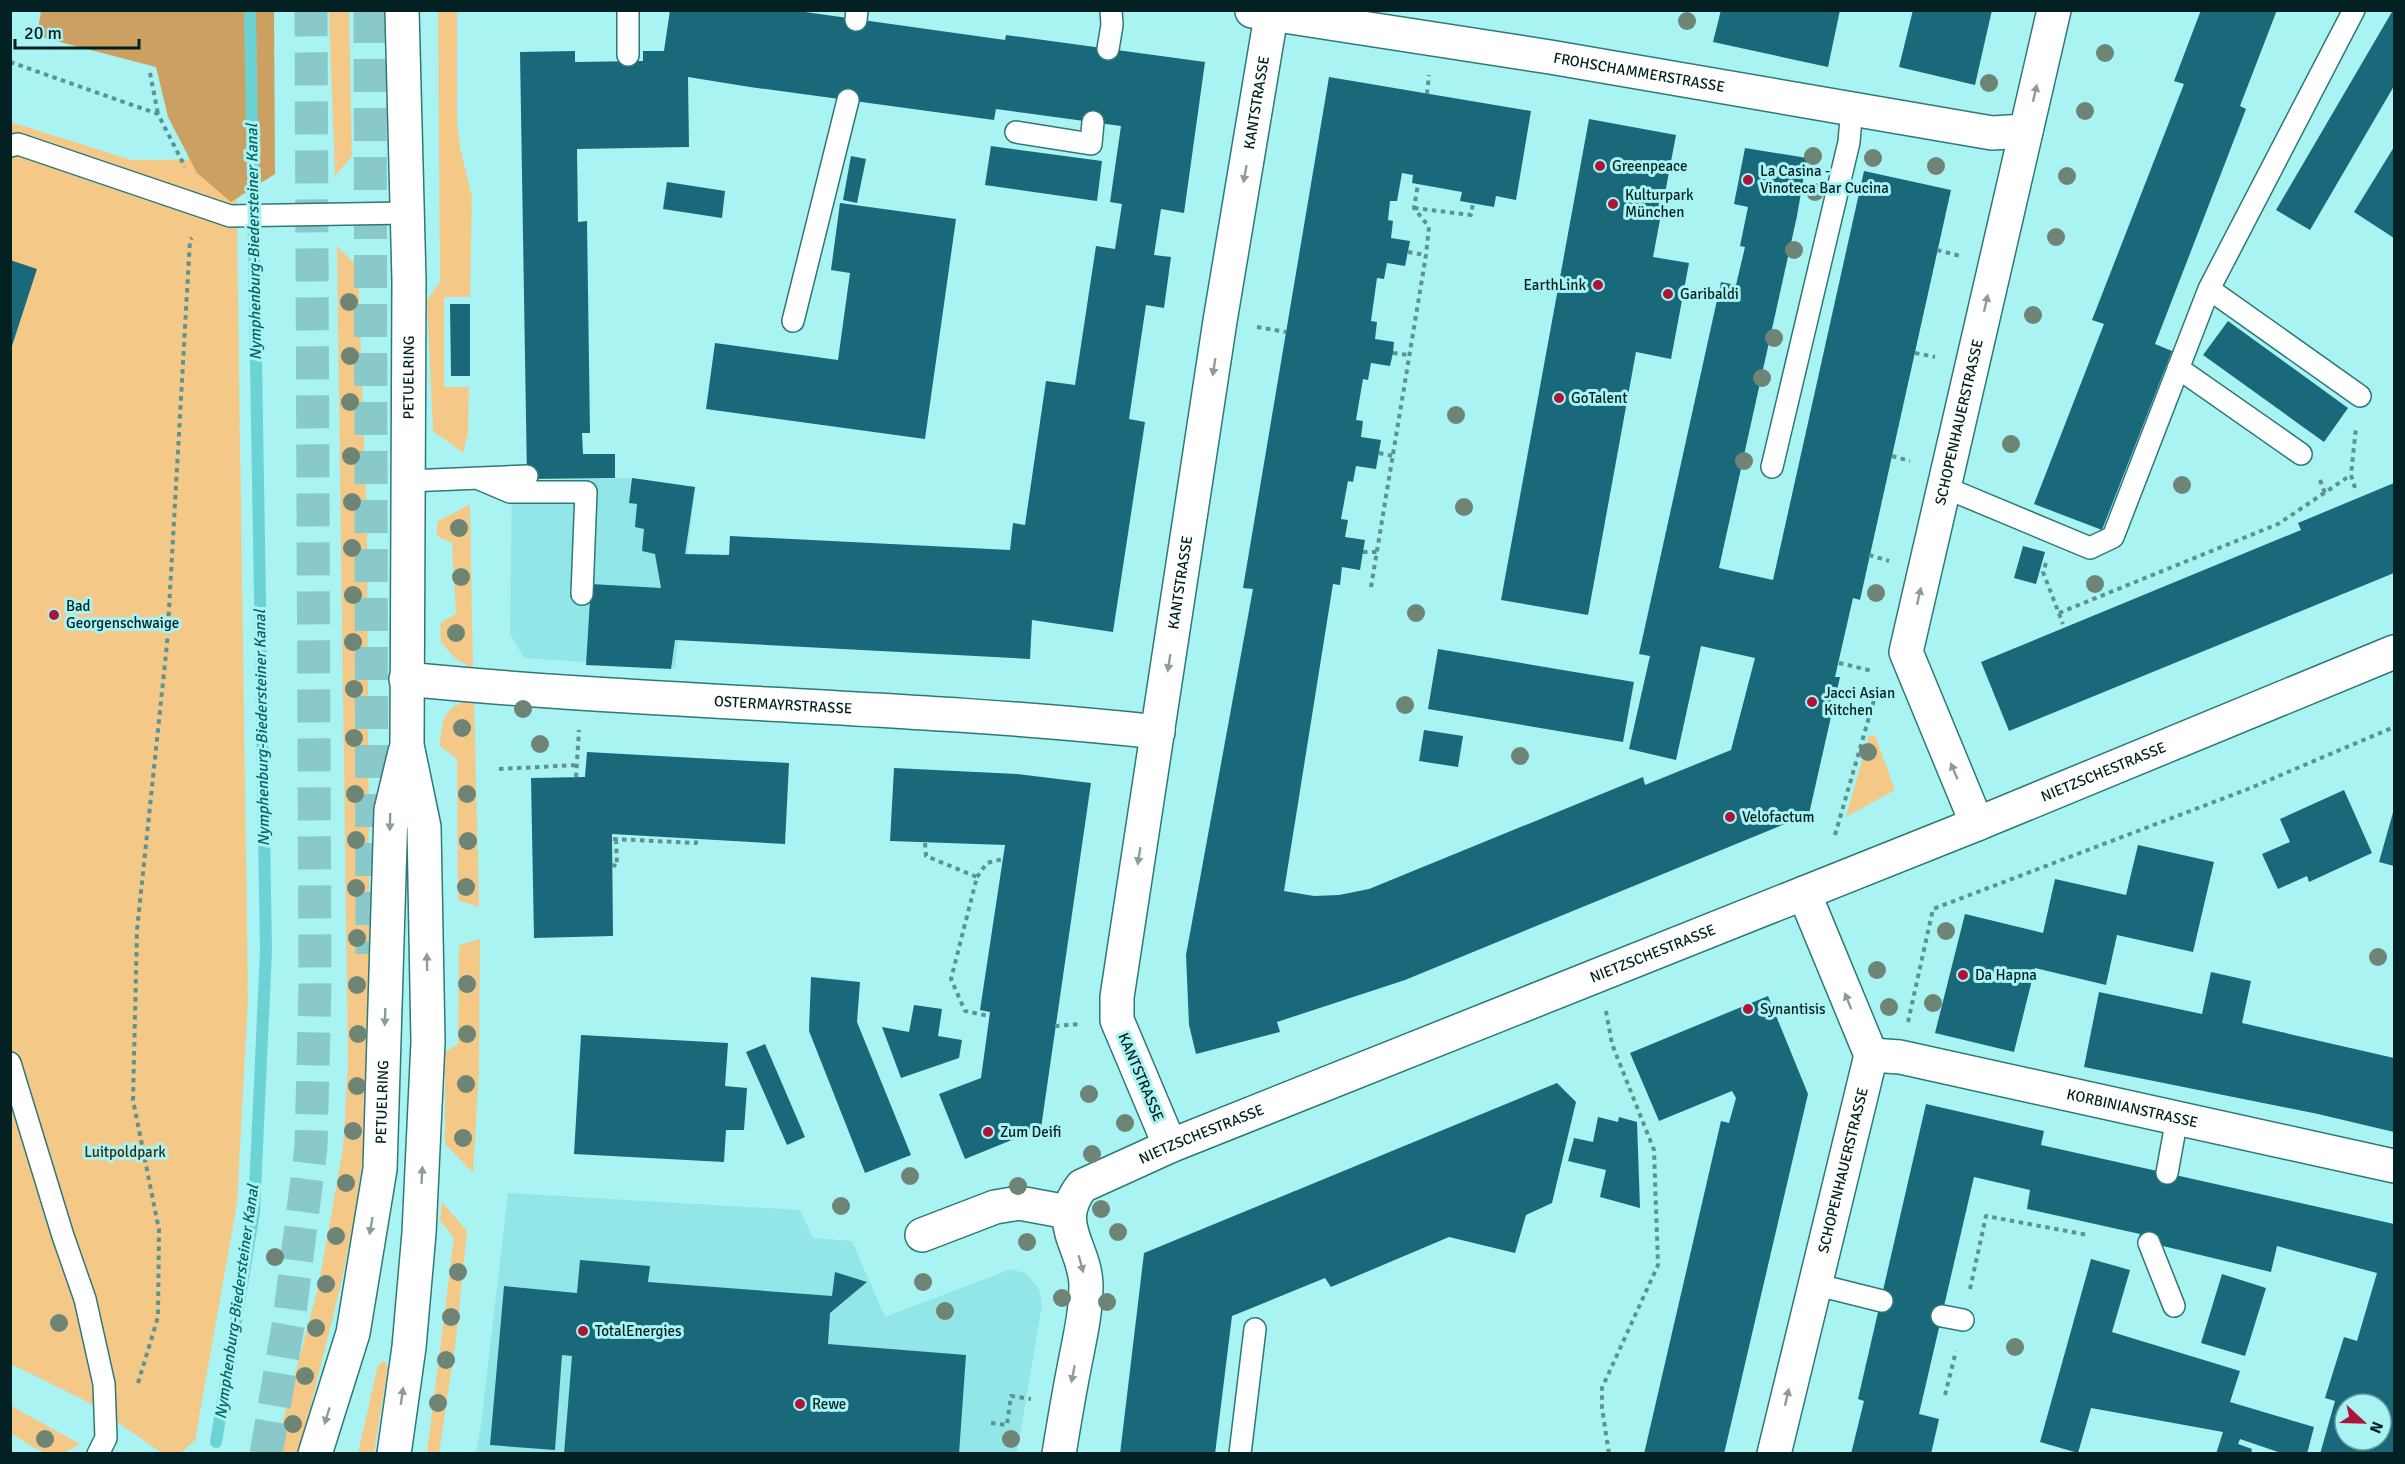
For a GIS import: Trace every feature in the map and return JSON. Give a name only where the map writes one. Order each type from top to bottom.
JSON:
[{"type":"street","name":"PETUELRING","points":[[394,1454],[409,1347],[419,1233],[428,1042],[424,827],[407,745],[409,280],[402,10]]},
{"type":"street","name":"SCHOPENHAUERSTRASSE","points":[[1906,652],[2054,10]]},
{"type":"street","name":"FROHSCHAMMERSTRASSE","points":[[1265,11],[1852,107],[1992,133],[2026,131]]},
{"type":"street","name":"KANTSTRASSE","points":[[1170,1146],[1117,1020],[1117,997],[1222,310],[1265,11]]},
{"type":"street","points":[[1906,652],[1977,824]]},
{"type":"street","name":"NIETZSCHESTRASSE","points":[[1068,1212],[1072,1198],[1082,1186],[1170,1146],[1977,824],[2394,652]]},
{"type":"street","name":"OSTERMAYRSTRASSE","points":[[406,679],[581,693],[1045,722],[1158,732]]},
{"type":"street","name":"PETUELRING","points":[[315,1454],[352,1333],[380,1168],[391,810],[407,745]]},
{"type":"street","points":[[1804,893],[1885,1056]]},
{"type":"street","name":"SCHOPENHAUERSTRASSE","points":[[1774,1454],[1814,1284],[1885,1056]]},
{"type":"street","name":"KORBINIANSTRASSE","points":[[1885,1056],[2394,1166]]},
{"type":"street","points":[[922,1235],[995,1207],[1019,1203],[1068,1212],[1070,1229],[1086,1283],[1084,1317],[1059,1454]]},
{"type":"lane","points":[[628,10],[628,55]]},
{"type":"lane","points":[[1108,49],[1112,25],[1111,10]]},
{"type":"lane","points":[[1944,487],[2090,548],[2113,537],[2209,289],[2354,10]]},
{"type":"lane","points":[[793,321],[848,100]]},
{"type":"lane","points":[[1772,467],[1849,142],[1852,107]]},
{"type":"lane","points":[[1016,132],[1091,144],[1093,122]]},
{"type":"lane","points":[[10,146],[18,144],[230,216],[407,213]]},
{"type":"lane","points":[[2209,289],[2360,396]]},
{"type":"lane","points":[[2178,368],[2301,454]]},
{"type":"lane","points":[[408,481],[526,476]]},
{"type":"lane","points":[[477,477],[510,492],[586,492],[582,594]]},
{"type":"lane","points":[[10,1063],[63,1236],[85,1299],[104,1384],[102,1446]]},
{"type":"lane","points":[[2167,1173],[2177,1118]]},
{"type":"lane","points":[[2149,1243],[2174,1306]]},
{"type":"lane","points":[[1814,1284],[1882,1301]]},
{"type":"lane","points":[[1240,1454],[1254,1329]]},
{"type":"path","points":[[10,62],[158,114]]},
{"type":"path","points":[[102,1446],[136,1391],[158,1317],[159,1230],[133,1100],[137,930],[167,644],[190,240],[230,216],[190,178],[158,114],[150,74]]},
{"type":"path","points":[[1413,207],[1418,184]]},
{"type":"path","points":[[1413,207],[1471,215],[1473,203]]},
{"type":"path","points":[[1371,587],[1426,255],[1429,227],[1413,207]]},
{"type":"path","points":[[1937,250],[1969,258]]},
{"type":"path","points":[[1408,252],[1426,255]]},
{"type":"path","points":[[1393,353],[1409,356]]},
{"type":"path","points":[[1915,353],[1936,357]]},
{"type":"path","points":[[2355,488],[2351,476],[2360,396]]},
{"type":"path","points":[[1378,453],[1393,456]]},
{"type":"path","points":[[1892,456],[1912,461]]},
{"type":"path","points":[[2059,613],[2278,524],[2351,476]]},
{"type":"path","points":[[2056,534],[2043,572],[2063,624]]},
{"type":"path","points":[[1363,552],[1377,552]]},
{"type":"path","points":[[1869,555],[1899,564]]},
{"type":"path","points":[[1835,835],[1876,693],[1906,652]]},
{"type":"path","points":[[1839,663],[1876,672]]},
{"type":"path","points":[[576,777],[581,693]]},
{"type":"path","points":[[1885,1056],[1933,909],[2248,789],[2394,728]]},
{"type":"path","points":[[499,769],[578,765]]},
{"type":"path","points":[[612,866],[617,866],[614,839],[696,843],[696,839]]},
{"type":"path","points":[[925,843],[926,856],[977,877]]},
{"type":"path","points":[[989,1016],[965,1011],[951,979],[977,877],[987,863],[1003,859]]},
{"type":"path","points":[[1599,975],[1612,1044],[1654,1150],[1658,1265],[1602,1388],[1602,1408],[1609,1454]]},
{"type":"path","points":[[1946,1395],[1952,1318],[1986,1216],[2088,1236]]},
{"type":"path","points":[[990,1423],[1007,1425],[1011,1396],[1034,1399]]},
{"type":"shaded area","points":[[41,11],[274,11],[275,174],[231,202],[197,173],[168,117],[156,67],[37,36]]},
{"type":"shaded area","points":[[632,478],[695,487],[675,668],[524,658],[510,634],[512,481]]},
{"type":"shaded area","points":[[508,1193],[800,1210],[813,1238],[852,1241],[885,1317],[1011,1269],[1027,1274],[1039,1289],[1042,1305],[1017,1453],[476,1454]]},
{"type":"green space","points":[[329,11],[349,11],[352,156],[335,176]]},
{"type":"green space","points":[[438,11],[457,11],[457,121],[460,147],[472,197],[470,297],[444,297],[444,387],[469,387],[468,433],[463,453],[433,431],[427,300],[440,282]]},
{"type":"green space","name":"Luitpoldpark","points":[[10,122],[132,160],[236,159],[248,998],[237,1204],[195,1440],[181,1453],[162,1453],[88,1402],[11,1364]]},
{"type":"green space","points":[[337,246],[358,267],[367,530],[370,1068],[365,1143],[354,1218],[341,1284],[299,1453],[274,1454],[318,1288],[343,1149],[348,1064]]},
{"type":"green space","points":[[470,504],[473,669],[455,658],[441,642],[440,623],[456,614],[452,543],[437,536],[437,522]]},
{"type":"green space","points":[[474,699],[479,907],[458,900],[457,759],[440,746],[446,714],[456,705]]},
{"type":"green space","points":[[1875,735],[1895,790],[1846,817],[1869,736]]},
{"type":"green space","points":[[480,939],[479,1069],[473,1173],[445,1144],[445,1052],[458,1044],[459,945]]},
{"type":"green space","points":[[442,1202],[467,1231],[456,1339],[439,1453],[427,1453],[454,1238],[440,1220]]},
{"type":"green space","points":[[384,1361],[388,1366],[374,1453],[358,1453],[378,1365]]},
{"type":"green space","points":[[10,1406],[80,1444],[61,1453],[52,1454],[37,1449],[11,1433]]},
{"type":"building","points":[[670,10],[791,10],[1005,40],[1006,35],[1205,62],[1184,213],[1161,209],[1154,255],[1171,257],[1164,308],[1146,305],[1129,419],[1145,422],[1113,632],[1032,620],[1030,659],[675,640],[671,669],[586,665],[591,584],[661,588],[655,554],[642,551],[644,529],[635,527],[637,504],[629,503],[632,478],[695,487],[685,554],[729,555],[730,536],[1010,550],[1013,523],[1025,525],[1046,381],[1075,385],[1096,246],[1115,249],[1122,204],[1110,202],[1121,126],[996,109],[994,120],[688,77],[689,147],[577,149],[578,222],[587,221],[590,433],[582,433],[583,454],[615,454],[615,478],[527,479],[520,52],[575,51],[575,62],[643,61],[643,51],[664,51]]},
{"type":"building","points":[[1721,10],[1840,10],[1828,67],[1713,42]]},
{"type":"building","points":[[1913,10],[1992,10],[1975,85],[1899,67]]},
{"type":"building","points":[[2201,10],[2277,10],[2240,106],[2246,109],[2155,344],[2172,351],[2102,530],[2034,504],[2104,324],[2092,320],[2184,84],[2174,81]]},
{"type":"building","points":[[2393,10],[2394,86],[2310,230],[2276,210]]},
{"type":"building","points":[[1329,77],[1531,111],[1516,200],[1496,196],[1494,207],[1460,201],[1462,192],[1412,183],[1413,175],[1402,173],[1397,201],[1390,201],[1388,220],[1393,221],[1391,238],[1410,241],[1405,266],[1387,263],[1384,279],[1377,278],[1371,321],[1377,322],[1375,339],[1394,342],[1393,353],[1390,366],[1371,363],[1368,380],[1363,379],[1356,420],[1363,421],[1361,437],[1381,440],[1376,469],[1356,466],[1353,482],[1348,481],[1341,519],[1348,520],[1345,537],[1365,540],[1360,570],[1342,567],[1340,585],[1333,584],[1284,891],[1314,896],[1339,895],[1369,889],[1643,777],[1645,785],[1731,750],[1755,658],[1701,646],[1676,760],[1629,749],[1650,656],[1639,654],[1721,282],[1736,285],[1745,247],[1740,246],[1748,207],[1734,204],[1745,148],[1807,158],[1797,216],[1719,568],[1773,580],[1864,171],[1951,190],[1860,600],[1853,598],[1835,677],[1840,677],[1809,814],[1405,980],[1277,1022],[1280,1032],[1196,1054],[1189,1025],[1186,955],[1253,589],[1243,588]]},
{"type":"building","points":[[1589,119],[1676,135],[1653,257],[1689,263],[1671,359],[1636,352],[1588,615],[1501,600]]},
{"type":"building","points":[[991,146],[1102,161],[1097,201],[985,185]]},
{"type":"building","points":[[2394,147],[2394,238],[2354,212]]},
{"type":"building","points":[[851,156],[866,159],[857,203],[843,200]]},
{"type":"building","points":[[667,182],[725,191],[722,218],[663,209]]},
{"type":"building","points":[[840,203],[956,219],[925,439],[706,409],[715,343],[838,360],[850,273],[831,270]]},
{"type":"building","points":[[10,260],[37,269],[11,349],[10,349]]},
{"type":"building","points":[[450,304],[470,304],[470,376],[451,376]]},
{"type":"building","points":[[2228,321],[2348,408],[2324,442],[2203,355]]},
{"type":"building","points":[[2394,483],[2394,573],[2009,731],[1981,662],[2301,530],[2298,523]]},
{"type":"building","points":[[2023,546],[2045,552],[2036,584],[2014,578]]},
{"type":"building","points":[[1438,649],[1634,682],[1623,742],[1428,709]]},
{"type":"building","points":[[1424,730],[1463,736],[1458,767],[1419,761]]},
{"type":"building","points":[[587,752],[789,763],[785,844],[612,834],[613,936],[534,938],[531,778],[585,777]]},
{"type":"building","points":[[894,768],[1017,774],[1091,783],[1041,1128],[965,1159],[939,1094],[981,1078],[990,1012],[980,1010],[1005,845],[890,841]]},
{"type":"building","points":[[2344,790],[2372,853],[2309,882],[2307,876],[2278,889],[2262,854],[2290,842],[2280,819]]},
{"type":"building","points":[[2394,809],[2394,866],[2379,862]]},
{"type":"building","points":[[2138,845],[2214,862],[2193,952],[2117,935],[2106,985],[2035,968],[2014,1052],[1935,1033],[1965,914],[2043,933],[2055,879],[2126,895]]},
{"type":"building","points":[[2211,972],[2251,981],[2242,1023],[2394,1058],[2394,1132],[2318,1114],[2084,1067],[2099,992],[2202,1014]]},
{"type":"building","points":[[811,977],[860,982],[857,1022],[911,1155],[865,1173],[809,1031]]},
{"type":"building","points":[[1768,996],[1808,1094],[1724,1454],[1644,1454],[1721,1121],[1729,1123],[1736,1098],[1732,1091],[1659,1121],[1630,1053]]},
{"type":"building","points":[[914,1005],[942,1009],[938,1036],[962,1040],[959,1058],[901,1078],[882,1027],[909,1032]]},
{"type":"building","points":[[581,1035],[728,1043],[725,1086],[747,1088],[744,1130],[726,1130],[724,1162],[574,1154]]},
{"type":"building","points":[[765,1044],[805,1137],[787,1145],[746,1052]]},
{"type":"building","points":[[1557,1083],[1576,1102],[1552,1203],[1526,1215],[1515,1253],[1449,1237],[1331,1287],[1325,1278],[1232,1316],[1215,1454],[1120,1454],[1144,1253]]},
{"type":"building","points":[[1926,1104],[2044,1131],[2041,1145],[2394,1224],[2394,1454],[2320,1454],[2333,1408],[2333,1452],[2393,1452],[2393,1392],[2333,1392],[2333,1400],[2325,1398],[2344,1337],[2357,1341],[2377,1273],[2277,1246],[2271,1272],[2138,1240],[2140,1234],[2027,1209],[2030,1190],[1974,1177],[1919,1414],[1939,1419],[1931,1454],[1851,1454],[1864,1401],[1858,1399]]},
{"type":"building","points":[[1598,1117],[1618,1122],[1619,1117],[1637,1122],[1640,1208],[1600,1197],[1606,1170],[1568,1161],[1574,1138],[1593,1142]]},
{"type":"building","points":[[2091,1259],[2130,1270],[2112,1332],[2240,1371],[2230,1402],[2314,1427],[2307,1454],[2284,1454],[2240,1439],[2238,1444],[2252,1449],[2251,1454],[2216,1454],[2223,1432],[2091,1408],[2078,1453],[2040,1442]]},
{"type":"building","name":"Rewe","points":[[580,1260],[650,1266],[648,1282],[832,1296],[835,1272],[867,1282],[830,1313],[828,1344],[966,1355],[959,1454],[564,1454],[572,1356],[562,1355],[555,1450],[490,1445],[504,1286],[577,1293]]},
{"type":"building","points":[[2222,1274],[2266,1288],[2245,1356],[2201,1343]]},
{"type":"waterway","name":"Nymphenburg-Biedersteiner Kanal","points":[[216,1442],[254,1212],[266,951],[250,10]]},
{"type":"tunnel","points":[[266,1454],[289,1320],[311,1147],[315,986],[311,10]]},
{"type":"tunnel","points":[[370,10],[372,954]]},
{"type":"place","name":"Greenpeace","points":[[1600,166]]},
{"type":"place","name":"La Casina - Vinoteca Bar Cucina","points":[[1748,180]]},
{"type":"place","name":"Kulturpark München","points":[[1613,204]]},
{"type":"place","name":"EarthLink","points":[[1598,285]]},
{"type":"place","name":"Garibaldi","points":[[1668,294]]},
{"type":"place","name":"GoTalent","points":[[1559,398]]},
{"type":"place","name":"Bad Georgenschwaige","points":[[54,615]]},
{"type":"place","name":"Jacci Asian Kitchen","points":[[1812,702]]},
{"type":"place","name":"Velofactum","points":[[1730,817]]},
{"type":"place","name":"Da Hapna","points":[[1963,975]]},
{"type":"place","name":"Synantisis","points":[[1748,1009]]},
{"type":"place","name":"Zum Deifi","points":[[988,1132]]},
{"type":"place","name":"TotalEnergies","points":[[583,1331]]},
{"type":"place","name":"Rewe","points":[[800,1404]]}]
